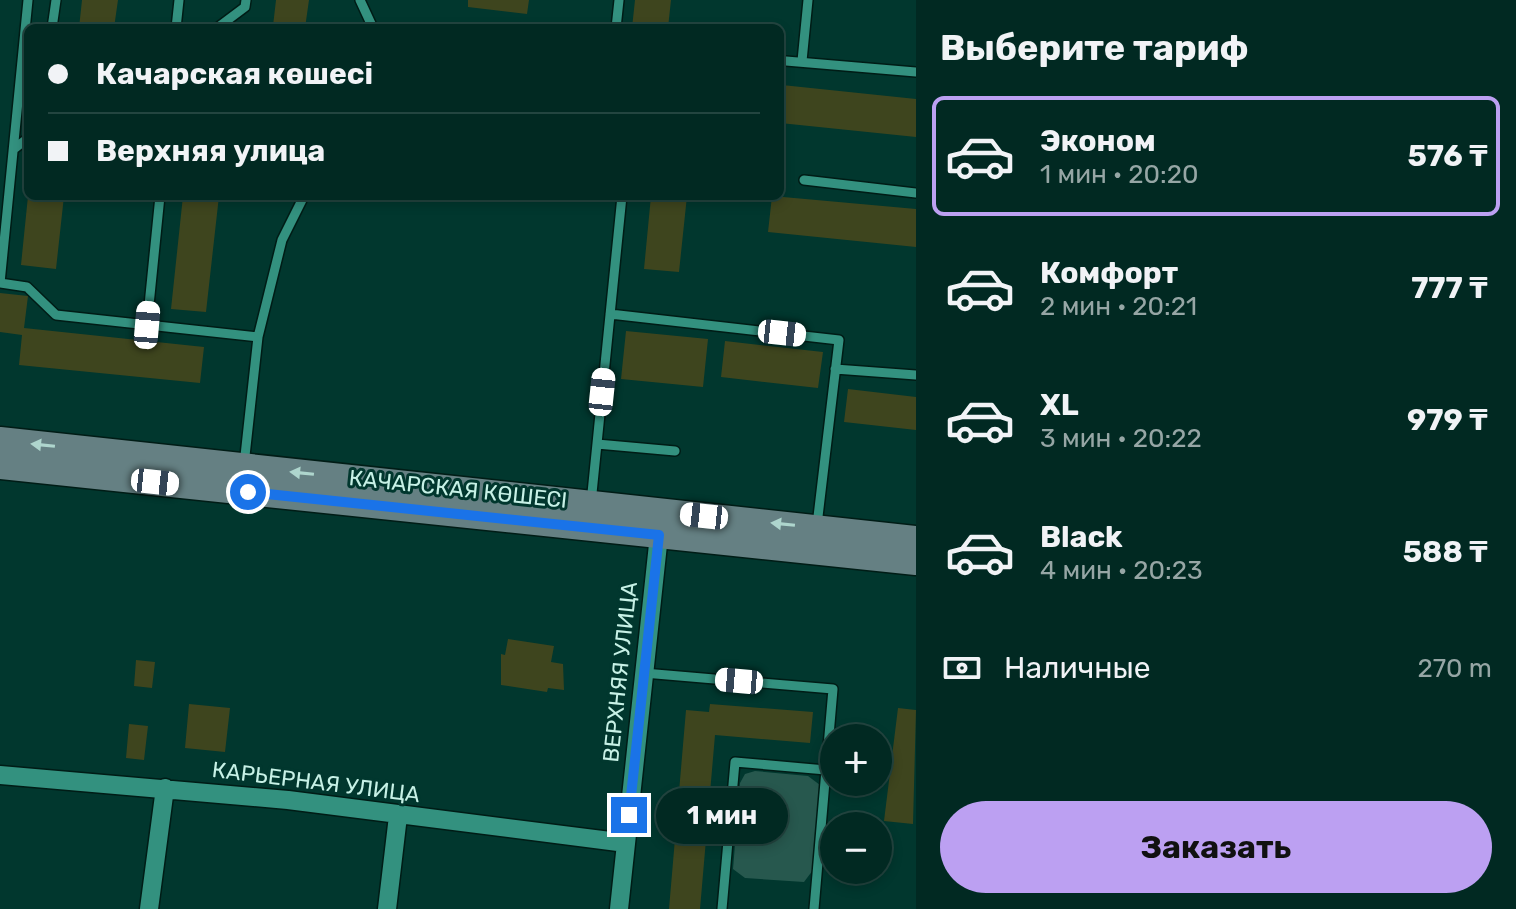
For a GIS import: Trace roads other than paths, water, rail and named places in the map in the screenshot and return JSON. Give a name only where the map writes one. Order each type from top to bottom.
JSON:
[{"type":"main road","name":"КАЧАРСКАЯ КӨШЕСІ","points":[[0,440],[243,466],[659,535],[915,551]]},
{"type":"main road","name":"КАЧАРСКАЯ КӨШЕСІ","points":[[0,466],[466,503],[591,504],[817,528],[915,551]]},
{"type":"street","name":"ВЕРХНЯЯ УЛИЦА","points":[[619,909],[659,535]]},
{"type":"street","name":"КАРЬЕРНАЯ УЛИЦА","points":[[0,775],[165,788],[626,843]]},
{"type":"street","points":[[149,909],[165,788]]},
{"type":"street","points":[[387,909],[398,816]]},
{"type":"lane","points":[[26,24],[28,0]]},
{"type":"lane","points":[[53,24],[56,0]]},
{"type":"lane","points":[[176,24],[179,0]]},
{"type":"lane","points":[[222,24],[245,7],[246,0]]},
{"type":"lane","points":[[360,0],[371,24]]},
{"type":"lane","points":[[616,24],[619,0]]},
{"type":"lane","points":[[802,61],[808,0]]},
{"type":"lane","points":[[24,43],[0,283],[27,287],[56,315],[258,337]]},
{"type":"lane","points":[[786,61],[916,72]]},
{"type":"lane","points":[[14,149],[24,141]]},
{"type":"lane","points":[[804,180],[916,193]]},
{"type":"lane","points":[[147,325],[160,200]]},
{"type":"lane","points":[[243,466],[258,337],[282,240],[302,200]]},
{"type":"lane","points":[[591,504],[622,200]]},
{"type":"lane","points":[[610,314],[839,340],[817,528]]},
{"type":"lane","points":[[835,369],[916,375]]},
{"type":"lane","points":[[597,444],[675,451]]},
{"type":"lane","points":[[644,673],[833,689],[830,724]]},
{"type":"lane","points":[[722,909],[735,762],[820,769]]},
{"type":"lane","points":[[814,909],[824,796]]}]
